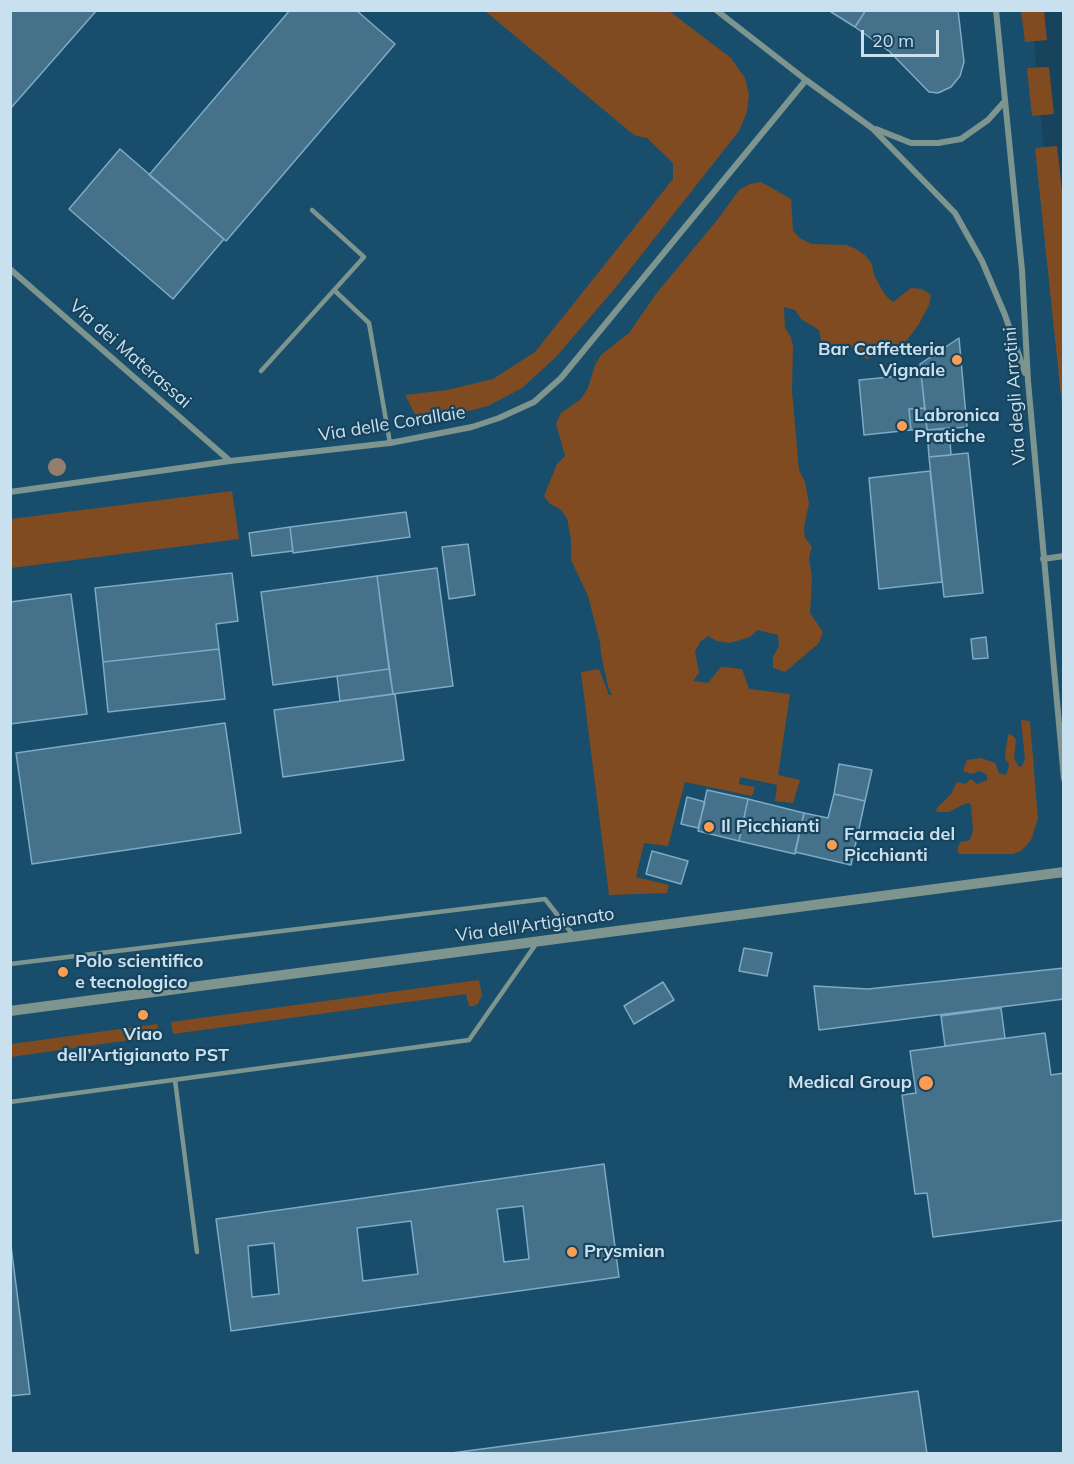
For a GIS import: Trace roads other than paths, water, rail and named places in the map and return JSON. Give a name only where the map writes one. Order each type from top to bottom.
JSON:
[{"type":"street","points":[[716,10],[872,128],[955,213],[982,261],[1005,315],[1028,381]]},
{"type":"street","name":"Via degli Arrotini","points":[[996,10],[1022,270],[1028,381],[1064,779]]},
{"type":"street","name":"Via delle Corallaie","points":[[10,492],[230,461],[390,443],[472,427],[534,402],[561,378],[806,80]]},
{"type":"street","points":[[872,128],[911,143],[938,143],[961,139],[976,130],[1005,101]]},
{"type":"street","name":"Via dei Materassai","points":[[10,269],[230,461]]},
{"type":"street","points":[[1043,559],[1064,556]]},
{"type":"street","name":"Via dell'Artigianato","points":[[10,1011],[1064,872]]},
{"type":"lane","points":[[261,371],[364,257],[312,210]]},
{"type":"lane","points":[[334,290],[369,323],[390,443]]},
{"type":"lane","points":[[10,964],[545,899],[574,936]]},
{"type":"lane","points":[[10,1102],[469,1040],[539,941]]},
{"type":"lane","points":[[175,1080],[197,1252]]},
{"type":"place","name":"Bar Caffetteria Vignale","points":[[957,360]]},
{"type":"place","name":"Labronica Pratiche","points":[[902,426]]},
{"type":"place","name":"Il Picchianti","points":[[709,827]]},
{"type":"place","name":"Farmacia del Picchianti","points":[[832,845]]},
{"type":"place","name":"Polo scientifico e tecnologico","points":[[63,972]]},
{"type":"place","name":"Viao dell’Artigianato PST","points":[[143,1015]]},
{"type":"place","name":"Medical Group","points":[[926,1083]]},
{"type":"place","name":"Prysmian","points":[[572,1252]]}]
